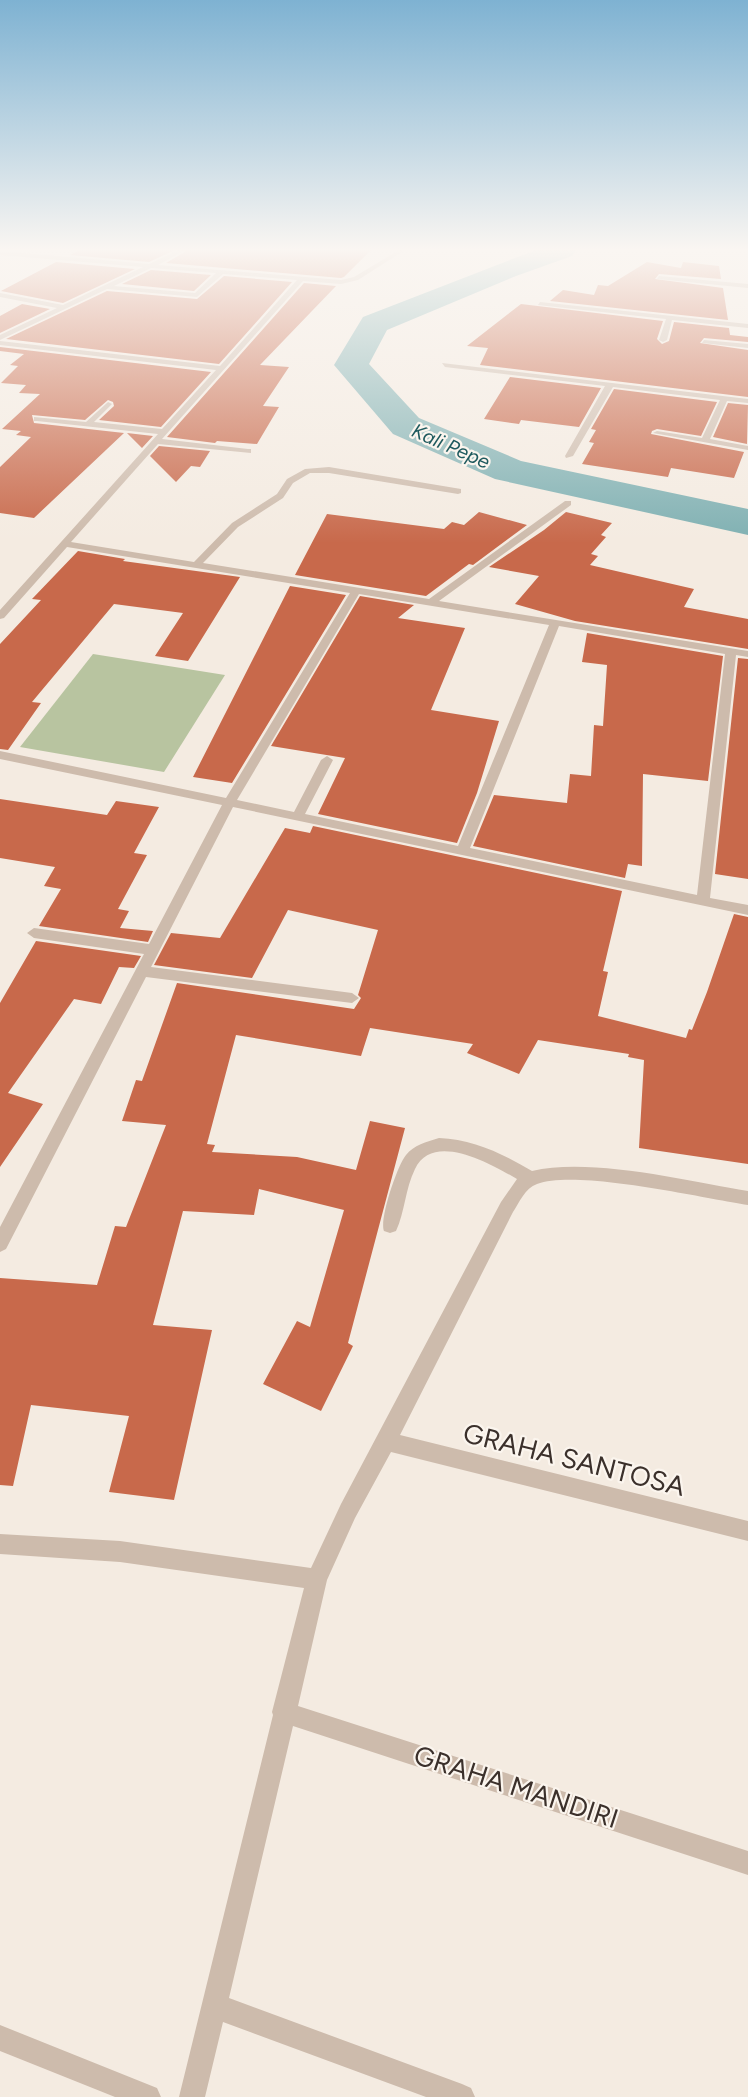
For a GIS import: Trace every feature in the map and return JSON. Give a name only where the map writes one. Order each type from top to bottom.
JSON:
[{"type":"street","points":[[62,348],[221,368]]},
{"type":"street","points":[[0,616],[67,544],[239,348]]},
{"type":"street","points":[[445,365],[748,401]]},
{"type":"street","points":[[569,456],[610,385]]},
{"type":"street","points":[[705,441],[724,399]]},
{"type":"street","points":[[88,424],[108,404]]},
{"type":"street","points":[[37,419],[165,432]]},
{"type":"street","points":[[657,433],[748,448]]},
{"type":"street","points":[[157,441],[248,452]]},
{"type":"street","points":[[195,566],[236,525],[280,496],[290,481],[308,471],[329,470],[458,491]]},
{"type":"street","points":[[430,603],[568,502]]},
{"type":"street","points":[[67,544],[748,654]]},
{"type":"street","points":[[2,1234],[230,803],[357,590]]},
{"type":"street","points":[[462,851],[555,623]]},
{"type":"street","points":[[703,901],[731,651]]},
{"type":"street","points":[[0,755],[748,910]]},
{"type":"street","points":[[297,817],[327,760]]},
{"type":"street","points":[[34,933],[152,950]]},
{"type":"street","points":[[140,971],[352,998]]},
{"type":"street","points":[[390,1226],[410,1161],[424,1148],[446,1144],[466,1147],[488,1155],[531,1179]]},
{"type":"street","points":[[192,2097],[283,1712],[317,1579],[348,1511],[507,1207],[519,1188],[531,1179],[557,1173],[584,1174],[748,1198]]},
{"type":"street","name":"GRAHA SANTOSA","points":[[386,1441],[748,1531]]},
{"type":"street","points":[[0,1544],[128,1551],[317,1579]]},
{"type":"street","name":"GRAHA MANDIRI","points":[[283,1712],[748,1863]]},
{"type":"street","points":[[214,2006],[462,2097]]},
{"type":"street","points":[[0,2038],[148,2097]]},
{"type":"green space","points":[[93,654],[225,675],[164,772],[20,747]]},
{"type":"building","points":[[0,348],[7,348],[211,372],[161,427],[99,420],[114,406],[113,402],[108,400],[85,420],[32,415],[34,423],[124,433],[34,518],[0,513],[0,467],[31,437],[16,435],[21,431],[2,429],[40,394],[19,393],[26,385],[1,383],[18,366],[10,365],[24,354],[0,351]]},
{"type":"building","points":[[81,348],[233,348],[219,364]]},
{"type":"building","points":[[246,348],[276,348],[260,365],[289,367],[263,406],[279,407],[257,444],[217,441],[215,443],[167,437]]},
{"type":"building","points":[[488,348],[733,348],[748,350],[748,397],[480,365]]},
{"type":"building","points":[[510,377],[601,388],[579,427],[521,420],[519,424],[484,419]]},
{"type":"building","points":[[614,389],[717,402],[701,436],[657,429],[651,434],[744,452],[734,478],[671,468],[668,477],[582,464],[594,443],[589,442],[596,430],[591,429]]},
{"type":"building","points":[[728,403],[748,405],[747,444],[713,437]]},
{"type":"building","points":[[127,433],[153,436],[142,448]]},
{"type":"building","points":[[159,446],[210,451],[200,467],[191,466],[176,482],[150,456]]},
{"type":"building","points":[[479,512],[527,525],[426,596],[295,575],[327,514],[444,529],[452,522],[464,525]]},
{"type":"building","points":[[566,512],[612,523],[601,535],[606,537],[591,554],[598,556],[590,565],[694,589],[684,607],[748,619],[748,649],[575,621],[515,604],[539,576],[489,567],[544,530]]},
{"type":"building","points":[[78,551],[125,559],[123,561],[240,577],[188,661],[155,656],[183,613],[114,604],[32,702],[41,703],[8,750],[0,749],[0,644],[41,600],[32,599]]},
{"type":"building","points":[[290,586],[346,595],[232,783],[193,777]]},
{"type":"building","points":[[360,596],[414,605],[398,618],[465,628],[431,710],[499,721],[477,793],[457,843],[318,814],[345,758],[271,746]]},
{"type":"building","points":[[587,633],[723,656],[708,781],[643,774],[642,866],[628,864],[625,878],[473,846],[494,795],[567,803],[570,774],[591,776],[594,725],[603,726],[607,665],[582,662]]},
{"type":"building","points":[[738,658],[748,659],[748,879],[715,874]]},
{"type":"building","points":[[0,799],[107,815],[116,801],[159,807],[134,853],[147,855],[118,909],[129,911],[120,928],[153,931],[148,942],[39,926],[61,889],[44,886],[55,867],[0,858]]},
{"type":"building","points":[[313,826],[622,891],[603,971],[608,972],[598,1016],[686,1038],[689,1029],[692,1030],[707,992],[734,914],[748,917],[748,1164],[639,1148],[644,1060],[628,1057],[629,1054],[538,1040],[519,1074],[467,1053],[473,1044],[370,1028],[361,1056],[236,1035],[207,1144],[215,1145],[212,1152],[297,1157],[356,1170],[370,1121],[405,1128],[348,1343],[353,1346],[321,1411],[263,1384],[297,1321],[310,1327],[344,1210],[259,1189],[254,1215],[183,1211],[153,1325],[212,1330],[174,1500],[109,1492],[129,1416],[31,1405],[13,1486],[0,1485],[0,1278],[97,1285],[115,1226],[126,1227],[166,1125],[122,1121],[136,1080],[142,1081],[177,983],[354,1009],[361,998],[358,995],[378,930],[288,910],[252,978],[154,965],[171,933],[220,938],[285,828],[310,833]]},
{"type":"building","points":[[36,941],[141,956],[134,968],[119,967],[101,1004],[74,999],[8,1093],[43,1104],[0,1167],[0,1003]]},
{"type":"waterway","name":"Kali Pepe","points":[[361,348],[351,365],[406,426],[509,471],[748,522]]}]
